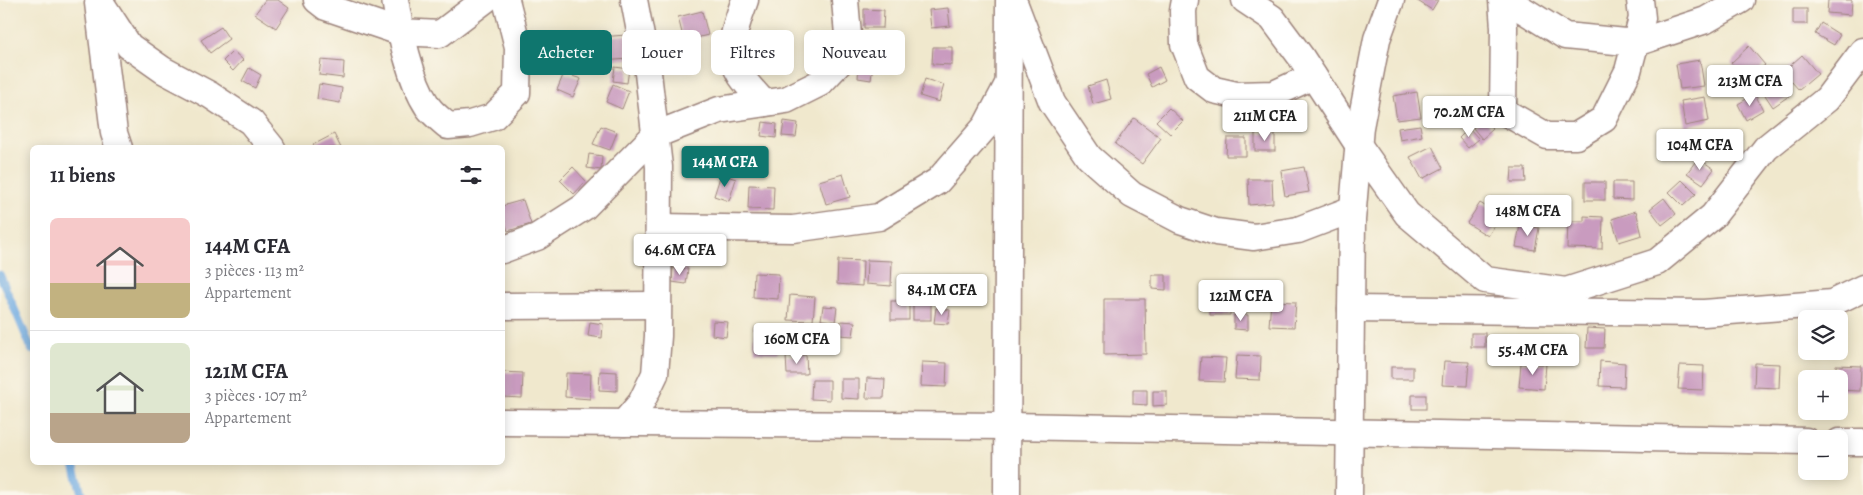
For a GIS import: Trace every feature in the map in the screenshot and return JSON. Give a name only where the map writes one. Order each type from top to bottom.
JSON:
[{"type":"street","points":[[98,0],[114,133],[118,145]]},
{"type":"street","points":[[98,0],[129,46],[163,70],[210,95],[251,122],[270,145]]},
{"type":"street","points":[[317,0],[326,7],[400,32],[440,34],[484,0]]},
{"type":"street","points":[[394,0],[400,32],[418,89],[429,108],[448,126],[470,124],[493,117],[517,93],[518,48],[506,0]]},
{"type":"street","points":[[624,423],[641,404],[655,374],[658,305],[659,168],[648,73],[634,0]]},
{"type":"street","points":[[745,0],[735,29],[733,52],[740,74],[764,103]]},
{"type":"street","points":[[505,249],[538,237],[584,207],[656,135],[719,110],[786,100],[820,82],[839,63],[848,35],[845,0]]},
{"type":"street","points":[[1007,495],[1011,0]]},
{"type":"street","points":[[1011,0],[1052,102],[1089,158],[1132,195],[1189,223],[1216,232],[1254,237],[1298,230],[1353,209]]},
{"type":"street","points":[[1185,0],[1184,44],[1197,77],[1214,90],[1236,95],[1274,94],[1313,76]]},
{"type":"street","points":[[1244,0],[1272,18],[1407,214],[1485,280],[1566,291],[1657,262],[1713,216],[1766,148],[1827,99],[1863,51]]},
{"type":"street","points":[[1349,495],[1353,209],[1360,127],[1377,39],[1391,0]]},
{"type":"street","points":[[1502,0],[1504,28],[1503,111],[1547,136],[1576,136],[1604,119],[1628,71],[1642,18],[1640,0]]},
{"type":"street","points":[[1507,0],[1565,36],[1636,43],[1706,20],[1741,0]]},
{"type":"street","points":[[659,227],[793,229],[879,217],[938,181],[986,126],[1009,83]]},
{"type":"street","points":[[1351,308],[1704,313],[1832,303],[1863,288]]},
{"type":"street","points":[[505,306],[658,305]]},
{"type":"street","points":[[505,422],[1008,426],[1798,441]]},
{"type":"street","points":[[1848,442],[1863,442]]},
{"type":"building","points":[[265,0],[278,0],[289,8],[276,28],[255,14]]},
{"type":"building","points":[[1416,0],[1438,0],[1432,10]]},
{"type":"building","points":[[1828,0],[1852,0],[1851,15],[1827,13]]},
{"type":"building","points":[[948,8],[950,26],[931,28],[929,10]]},
{"type":"building","points":[[864,9],[884,10],[883,28],[864,28]]},
{"type":"building","points":[[1793,9],[1807,9],[1807,24],[1793,24]]},
{"type":"building","points":[[702,11],[708,35],[701,37],[701,30],[681,30],[678,17]]},
{"type":"building","points":[[1821,23],[1840,35],[1834,45],[1815,34]]},
{"type":"building","points":[[221,27],[229,39],[210,53],[201,40]]},
{"type":"building","points":[[622,35],[622,59],[612,60],[612,36]]},
{"type":"building","points":[[1749,46],[1765,65],[1747,81],[1731,63]]},
{"type":"building","points":[[933,47],[952,47],[952,65],[932,64]]},
{"type":"building","points":[[233,51],[243,60],[233,71],[223,61]]},
{"type":"building","points":[[1802,55],[1818,74],[1799,90],[1783,72]]},
{"type":"building","points":[[321,60],[344,62],[343,78],[319,75]]},
{"type":"building","points":[[1700,60],[1704,86],[1680,89],[1676,64]]},
{"type":"building","points":[[615,67],[622,68],[622,75],[628,75],[627,83],[613,81]]},
{"type":"building","points":[[1159,67],[1165,80],[1152,87],[1146,74]]},
{"type":"building","points":[[249,68],[261,75],[255,88],[242,81]]},
{"type":"building","points":[[563,75],[581,79],[573,97],[557,90]]},
{"type":"building","points":[[858,75],[872,75],[871,80],[858,78]]},
{"type":"building","points":[[925,79],[944,85],[939,102],[920,96]]},
{"type":"building","points":[[1106,80],[1111,99],[1093,104],[1088,86]]},
{"type":"building","points":[[1779,81],[1789,96],[1773,107],[1763,92]]},
{"type":"building","points":[[319,84],[342,88],[340,103],[317,99]]},
{"type":"building","points":[[613,84],[629,91],[622,109],[606,102]]},
{"type":"building","points":[[1417,92],[1421,117],[1397,120],[1393,96]]},
{"type":"building","points":[[1755,94],[1763,110],[1746,120],[1738,104]]},
{"type":"building","points":[[1705,97],[1709,121],[1685,126],[1681,101]]},
{"type":"building","points":[[1169,108],[1183,121],[1170,134],[1156,121]]},
{"type":"building","points":[[1134,118],[1161,138],[1142,164],[1115,144]]},
{"type":"building","points":[[1483,118],[1493,129],[1482,139],[1473,128]]},
{"type":"building","points":[[784,121],[798,123],[796,137],[782,136]]},
{"type":"building","points":[[763,122],[777,124],[776,138],[761,136]]},
{"type":"building","points":[[1420,125],[1422,136],[1400,140],[1398,128]]},
{"type":"building","points":[[601,126],[617,132],[610,150],[593,144]]},
{"type":"building","points":[[1469,128],[1479,139],[1468,148],[1459,138]]},
{"type":"building","points":[[1255,133],[1275,133],[1275,151],[1255,151]]},
{"type":"building","points":[[334,134],[340,145],[313,145]]},
{"type":"building","points":[[1227,138],[1246,138],[1246,156],[1226,156]]},
{"type":"building","points":[[1432,146],[1443,168],[1422,179],[1410,157]]},
{"type":"building","points":[[589,154],[602,156],[601,170],[587,168]]},
{"type":"building","points":[[1698,158],[1714,169],[1703,184],[1687,173]]},
{"type":"building","points":[[573,167],[586,181],[574,194],[560,180]]},
{"type":"building","points":[[1304,167],[1309,192],[1285,196],[1281,171]]},
{"type":"building","points":[[1512,168],[1525,168],[1526,182],[1511,182]]},
{"type":"building","points":[[721,174],[736,179],[729,201],[714,196]]},
{"type":"building","points":[[843,174],[850,197],[826,204],[819,181]]},
{"type":"building","points":[[1248,179],[1272,179],[1273,203],[1249,205]]},
{"type":"building","points":[[1682,180],[1696,194],[1683,206],[1669,192]]},
{"type":"building","points":[[1585,182],[1605,182],[1605,200],[1585,200]]},
{"type":"building","points":[[1613,182],[1632,182],[1632,200],[1613,199]]},
{"type":"building","points":[[749,185],[774,186],[773,210],[748,209]]},
{"type":"building","points":[[1664,198],[1676,214],[1662,225],[1650,209]]},
{"type":"building","points":[[523,200],[531,224],[508,231],[505,222],[505,205]]},
{"type":"building","points":[[1480,203],[1501,216],[1488,236],[1467,223]]},
{"type":"building","points":[[1636,211],[1642,235],[1619,242],[1612,219]]},
{"type":"building","points":[[1584,216],[1603,217],[1602,249],[1567,248],[1568,221],[1584,221]]},
{"type":"building","points":[[1520,225],[1539,228],[1535,250],[1516,247]]},
{"type":"building","points":[[838,260],[863,261],[862,286],[837,284]]},
{"type":"building","points":[[867,260],[892,261],[891,286],[866,284]]},
{"type":"building","points":[[673,268],[688,269],[686,284],[672,282]]},
{"type":"building","points":[[754,273],[779,274],[778,299],[753,297]]},
{"type":"building","points":[[1152,275],[1166,275],[1166,290],[1152,289]]},
{"type":"building","points":[[790,295],[815,297],[813,321],[788,320]]},
{"type":"building","points":[[1211,296],[1230,297],[1230,315],[1210,315]]},
{"type":"building","points":[[1104,299],[1145,299],[1146,354],[1104,355]]},
{"type":"building","points":[[891,301],[909,301],[909,320],[891,320]]},
{"type":"building","points":[[913,301],[931,301],[931,320],[913,320]]},
{"type":"building","points":[[1271,301],[1296,302],[1294,327],[1269,326]]},
{"type":"building","points":[[823,306],[837,307],[835,322],[821,320]]},
{"type":"building","points":[[936,308],[950,310],[948,324],[934,323]]},
{"type":"building","points":[[1234,315],[1248,315],[1248,330],[1234,329]]},
{"type":"building","points":[[713,321],[728,322],[726,337],[712,335]]},
{"type":"building","points":[[841,321],[855,322],[853,336],[839,335]]},
{"type":"building","points":[[590,322],[603,324],[602,338],[588,336]]},
{"type":"building","points":[[819,324],[833,326],[831,340],[817,338]]},
{"type":"building","points":[[805,325],[806,342],[786,343],[786,326]]},
{"type":"building","points":[[755,328],[780,329],[778,353],[754,352]]},
{"type":"building","points":[[1587,328],[1605,329],[1604,348],[1586,348]]},
{"type":"building","points":[[1471,333],[1485,333],[1485,347],[1471,347]]},
{"type":"building","points":[[806,355],[807,374],[787,374],[786,356]]},
{"type":"building","points":[[1237,355],[1261,356],[1260,380],[1235,379]]},
{"type":"building","points":[[1201,357],[1226,358],[1224,382],[1199,381]]},
{"type":"building","points":[[1444,361],[1469,362],[1467,386],[1442,385]]},
{"type":"building","points":[[1600,361],[1625,363],[1624,387],[1599,386]]},
{"type":"building","points":[[922,362],[947,363],[946,387],[921,386]]},
{"type":"building","points":[[1521,363],[1546,364],[1544,389],[1519,387]]},
{"type":"building","points":[[1755,363],[1780,364],[1779,388],[1754,387]]},
{"type":"building","points":[[1680,365],[1704,366],[1703,390],[1678,389]]},
{"type":"building","points":[[1836,365],[1861,366],[1860,391],[1848,390],[1848,370],[1836,370]]},
{"type":"building","points":[[1391,367],[1413,367],[1413,379],[1391,379]]},
{"type":"building","points":[[600,371],[617,372],[617,391],[599,390]]},
{"type":"building","points":[[505,372],[523,373],[522,398],[505,397]]},
{"type":"building","points":[[566,373],[591,374],[590,399],[565,397]]},
{"type":"building","points":[[867,378],[885,379],[884,398],[866,398]]},
{"type":"building","points":[[841,379],[859,379],[859,399],[841,398]]},
{"type":"building","points":[[812,380],[830,380],[830,400],[811,399]]},
{"type":"building","points":[[1133,390],[1147,390],[1147,405],[1133,404]]},
{"type":"building","points":[[1153,391],[1167,391],[1167,405],[1153,406]]},
{"type":"building","points":[[1412,395],[1426,395],[1426,409],[1412,409]]},
{"type":"waterway","points":[[0,275],[30,345]]},
{"type":"waterway","points":[[74,465],[82,495]]}]
